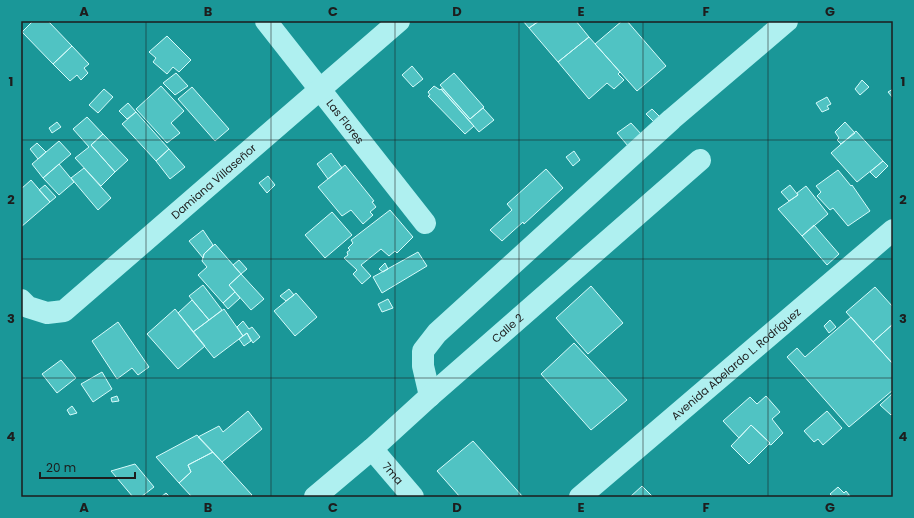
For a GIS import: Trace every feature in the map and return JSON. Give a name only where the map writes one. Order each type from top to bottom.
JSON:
[{"type":"street","name":"Las Flores","points":[[266,21],[425,223]]},
{"type":"street","name":"Damiana Villaseñor","points":[[21,300],[28,307],[47,313],[64,311],[398,21]]},
{"type":"street","points":[[430,396],[423,366],[423,351],[437,333],[672,119],[787,21]]},
{"type":"street","name":"Calle 2","points":[[315,497],[372,450],[430,396],[700,160]]},
{"type":"street","name":"Avenida Abelardo L. Rodríguez","points":[[580,497],[893,230]]},
{"type":"street","name":"7ma","points":[[372,450],[413,497]]},
{"type":"building","points":[[33,21],[48,21],[72,46],[53,64],[22,32]]},
{"type":"building","points":[[523,21],[539,21],[529,28]]},
{"type":"building","points":[[539,21],[576,21],[589,37],[558,62],[529,28]]},
{"type":"building","points":[[622,21],[627,21],[666,66],[637,91],[595,44]]},
{"type":"building","points":[[167,36],[191,60],[179,72],[173,67],[167,74],[153,62],[156,58],[149,52]]},
{"type":"building","points":[[589,37],[620,72],[618,74],[624,80],[614,89],[607,83],[589,99],[558,62]]},
{"type":"building","points":[[72,46],[89,64],[84,68],[88,73],[81,80],[77,75],[70,81],[53,64]]},
{"type":"building","points":[[412,66],[423,79],[413,87],[402,75]]},
{"type":"building","points":[[176,73],[188,86],[175,95],[163,83]]},
{"type":"building","points":[[454,73],[484,107],[470,119],[440,85]]},
{"type":"building","points":[[862,80],[869,87],[860,95],[855,89]]},
{"type":"building","points":[[161,86],[184,111],[171,123],[180,133],[167,143],[136,109]]},
{"type":"building","points":[[434,86],[440,90],[441,89],[474,126],[465,134],[428,96],[430,95],[428,92]]},
{"type":"building","points":[[192,87],[229,129],[215,141],[178,99]]},
{"type":"building","points":[[104,89],[113,97],[98,113],[89,105]]},
{"type":"building","points":[[441,89],[443,89],[470,119],[483,108],[494,120],[479,132]]},
{"type":"building","points":[[893,89],[893,98],[888,92]]},
{"type":"building","points":[[827,97],[831,104],[827,106],[829,109],[822,112],[816,103]]},
{"type":"building","points":[[128,103],[136,112],[127,119],[119,111]]},
{"type":"building","points":[[652,109],[660,117],[654,122],[646,114]]},
{"type":"building","points":[[136,112],[169,149],[156,161],[122,124]]},
{"type":"building","points":[[87,117],[103,134],[91,145],[115,172],[101,186],[75,158],[89,147],[73,129]]},
{"type":"building","points":[[57,122],[61,127],[52,133],[49,128]]},
{"type":"building","points":[[845,122],[855,133],[841,144],[837,140],[839,138],[835,132]]},
{"type":"building","points":[[631,123],[642,135],[628,146],[617,133]]},
{"type":"building","points":[[856,131],[883,161],[857,182],[831,153]]},
{"type":"building","points":[[103,134],[128,160],[115,172],[91,145]]},
{"type":"building","points":[[59,141],[71,154],[43,178],[32,164]]},
{"type":"building","points":[[37,143],[46,152],[38,159],[30,149]]},
{"type":"building","points":[[169,149],[185,167],[170,179],[156,161]]},
{"type":"building","points":[[574,151],[580,160],[573,166],[566,157]]},
{"type":"building","points":[[331,153],[342,168],[328,179],[317,164]]},
{"type":"building","points":[[883,161],[888,166],[876,178],[870,172]]},
{"type":"building","points":[[59,164],[74,182],[59,195],[43,178]]},
{"type":"building","points":[[345,165],[374,201],[372,202],[376,207],[370,212],[373,215],[363,224],[351,210],[342,216],[318,187]]},
{"type":"building","points":[[84,168],[111,198],[98,210],[71,178]]},
{"type":"building","points":[[546,169],[563,188],[524,224],[523,222],[502,241],[490,230],[512,210],[507,204]]},
{"type":"building","points":[[838,170],[851,186],[852,185],[870,211],[848,226],[833,208],[830,210],[817,196],[821,192],[816,186]]},
{"type":"building","points":[[268,176],[275,185],[267,193],[259,183]]},
{"type":"building","points":[[31,180],[50,202],[21,227],[21,189]]},
{"type":"building","points":[[45,185],[56,197],[50,202],[39,190]]},
{"type":"building","points":[[790,185],[798,195],[789,201],[781,192]]},
{"type":"building","points":[[806,186],[828,214],[802,236],[778,209],[798,195],[797,193]]},
{"type":"building","points":[[390,210],[413,237],[397,253],[395,251],[389,256],[381,249],[361,265],[371,276],[362,284],[353,274],[357,270],[344,258],[348,255],[347,252],[350,250],[348,248],[353,243],[351,240]]},
{"type":"building","points":[[332,212],[352,235],[325,258],[305,235]]},
{"type":"building","points":[[814,225],[839,254],[827,265],[802,236]]},
{"type":"building","points":[[203,230],[213,245],[204,254],[203,258],[189,241]]},
{"type":"building","points":[[215,244],[241,274],[229,285],[235,292],[223,303],[198,275],[207,267],[202,261],[204,254]]},
{"type":"building","points":[[418,252],[427,266],[382,293],[373,277]]},
{"type":"building","points":[[239,260],[247,269],[241,274],[233,265]]},
{"type":"building","points":[[385,263],[388,269],[383,272],[379,269]]},
{"type":"building","points":[[241,274],[264,299],[251,310],[229,285]]},
{"type":"building","points":[[203,285],[222,310],[209,320],[189,296]]},
{"type":"building","points":[[591,286],[623,323],[588,354],[556,318]]},
{"type":"building","points":[[875,287],[893,307],[893,324],[873,342],[846,312]]},
{"type":"building","points":[[289,289],[294,295],[286,301],[280,296]]},
{"type":"building","points":[[235,292],[240,298],[228,309],[223,303]]},
{"type":"building","points":[[296,293],[317,317],[295,336],[274,311]]},
{"type":"building","points":[[388,299],[393,308],[382,312],[378,304]]},
{"type":"building","points":[[192,300],[209,320],[193,332],[178,313]]},
{"type":"building","points":[[175,309],[205,346],[178,369],[147,334]]},
{"type":"building","points":[[224,309],[243,336],[214,358],[193,332]]},
{"type":"building","points":[[851,317],[893,364],[893,390],[849,427],[787,357],[797,348],[805,357]]},
{"type":"building","points":[[830,320],[836,327],[829,333],[824,326]]},
{"type":"building","points":[[243,321],[249,329],[252,327],[260,337],[253,343],[247,333],[243,336],[237,327]]},
{"type":"building","points":[[118,322],[149,367],[138,375],[132,368],[117,379],[92,341]]},
{"type":"building","points":[[893,324],[893,364],[873,342]]},
{"type":"building","points":[[247,333],[251,341],[244,346],[239,339]]},
{"type":"building","points":[[574,343],[627,400],[591,430],[541,374]]},
{"type":"building","points":[[61,360],[76,378],[57,393],[42,374]]},
{"type":"building","points":[[102,372],[112,389],[93,402],[81,384]]},
{"type":"building","points":[[893,393],[893,413],[891,415],[880,405]]},
{"type":"building","points":[[117,396],[119,401],[112,402],[111,398]]},
{"type":"building","points":[[766,396],[780,412],[772,419],[783,433],[771,445],[751,425],[739,438],[723,421],[750,397],[757,404]]},
{"type":"building","points":[[72,406],[77,413],[70,415],[67,410]]},
{"type":"building","points":[[248,411],[262,429],[222,462],[198,437],[219,426],[223,432]]},
{"type":"building","points":[[827,411],[842,428],[823,445],[818,439],[814,442],[804,431]]},
{"type":"building","points":[[751,425],[770,443],[749,464],[731,446]]},
{"type":"building","points":[[197,435],[213,452],[188,465],[191,472],[179,483],[156,457]]},
{"type":"building","points":[[473,441],[523,497],[460,497],[437,471]]},
{"type":"building","points":[[213,452],[252,495],[250,497],[192,497],[179,483],[191,472],[188,465]]},
{"type":"building","points":[[135,464],[154,487],[141,497],[133,497],[111,471]]},
{"type":"building","points":[[642,486],[653,497],[630,497]]},
{"type":"building","points":[[838,487],[844,493],[846,491],[850,496],[833,497],[830,494]]},
{"type":"building","points":[[166,493],[170,497],[161,497]]}]
